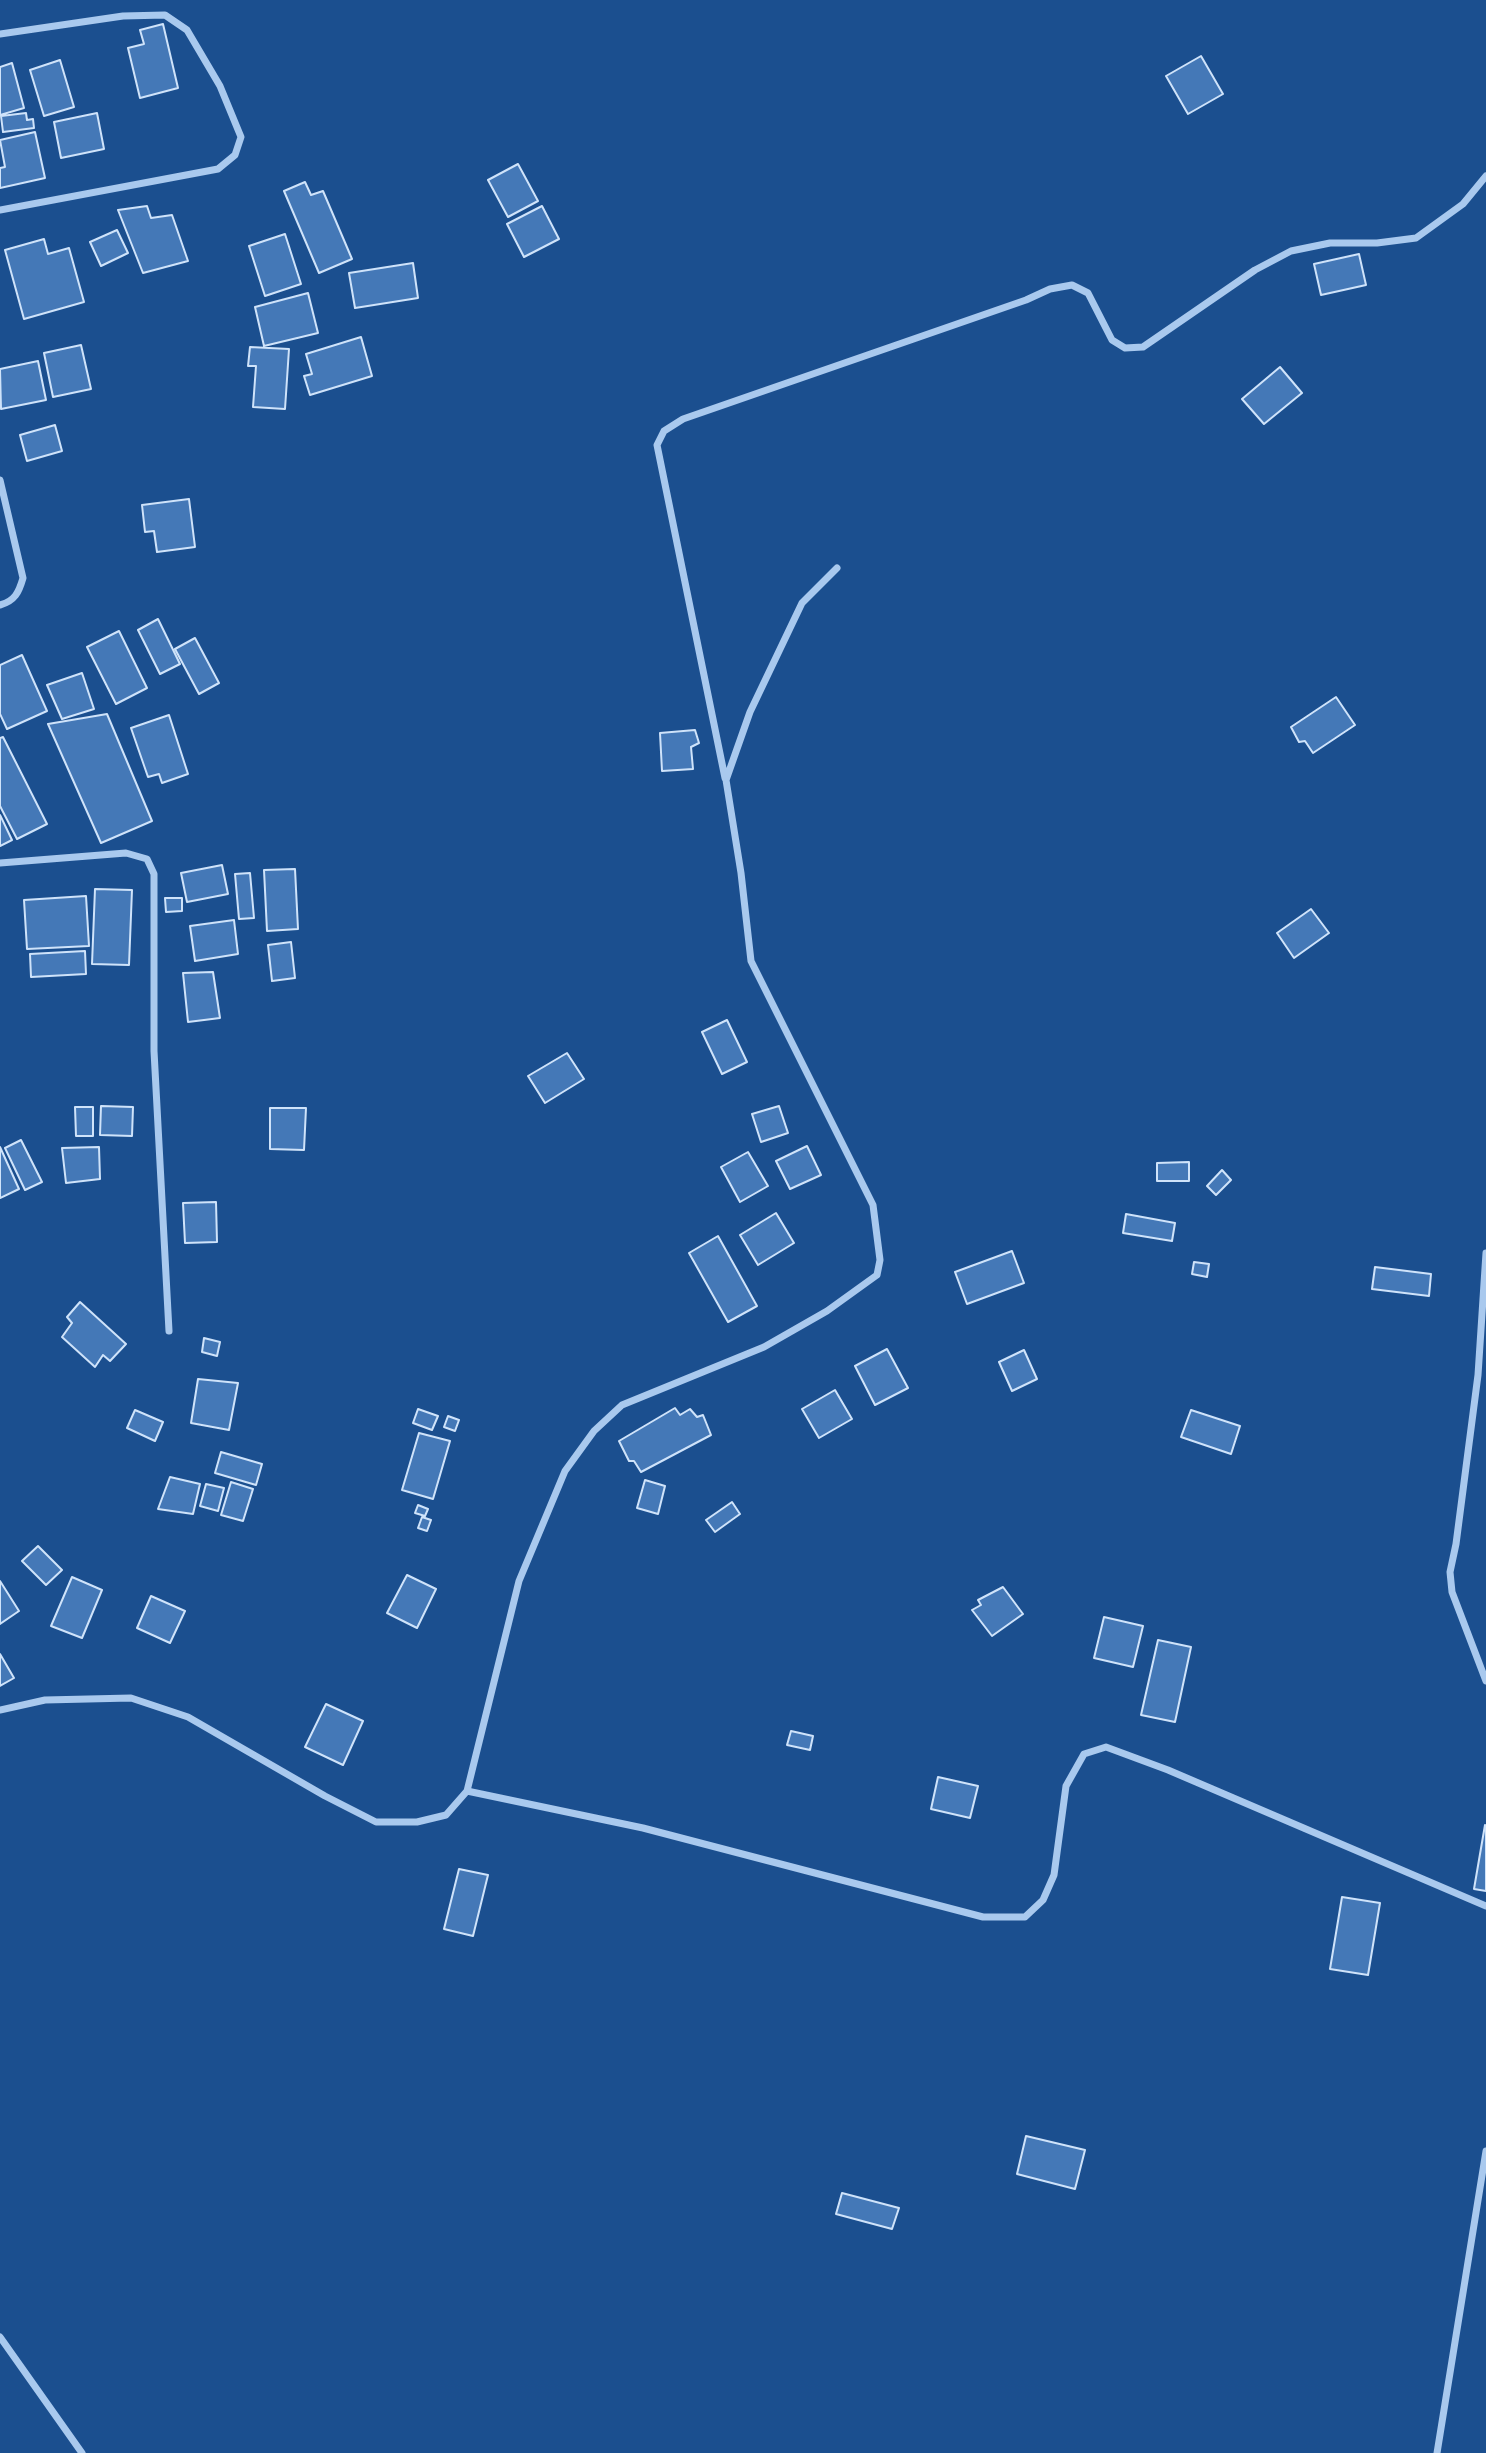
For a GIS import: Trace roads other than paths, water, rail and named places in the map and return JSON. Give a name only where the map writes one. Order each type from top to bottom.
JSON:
[{"type":"street","points":[[0,34],[123,16],[165,15],[187,30],[220,86],[241,137],[235,155],[218,169],[0,210]]},
{"type":"street","points":[[0,1710],[46,1700],[131,1698],[188,1717],[325,1796],[376,1822],[417,1822],[446,1815],[467,1791],[519,1581],[565,1471],[594,1431],[622,1405],[764,1347],[827,1311],[877,1275],[880,1260],[873,1205],[751,961],[741,873],[726,780],[657,445],[664,431],[683,419],[1061,287],[1073,285],[1088,293],[1112,340],[1125,348],[1143,347],[1255,270],[1291,251],[1330,243],[1377,243],[1416,238],[1463,204],[1486,176]]},
{"type":"street","points":[[0,480],[23,578],[19,593],[8,603],[0,605]]},
{"type":"street","points":[[726,780],[750,712],[802,603],[837,568]]},
{"type":"street","points":[[0,863],[125,853],[147,859],[154,874],[155,1051],[169,1331]]},
{"type":"street","points":[[1486,1254],[1478,1375],[1450,1573],[1452,1592],[1486,1681]]},
{"type":"street","points":[[467,1791],[643,1828],[983,1917],[1025,1917],[1043,1900],[1054,1875],[1066,1786],[1084,1754],[1105,1747],[1168,1770],[1486,1906]]},
{"type":"street","points":[[1437,2453],[1486,2151]]},
{"type":"street","points":[[0,2337],[82,2453]]}]
